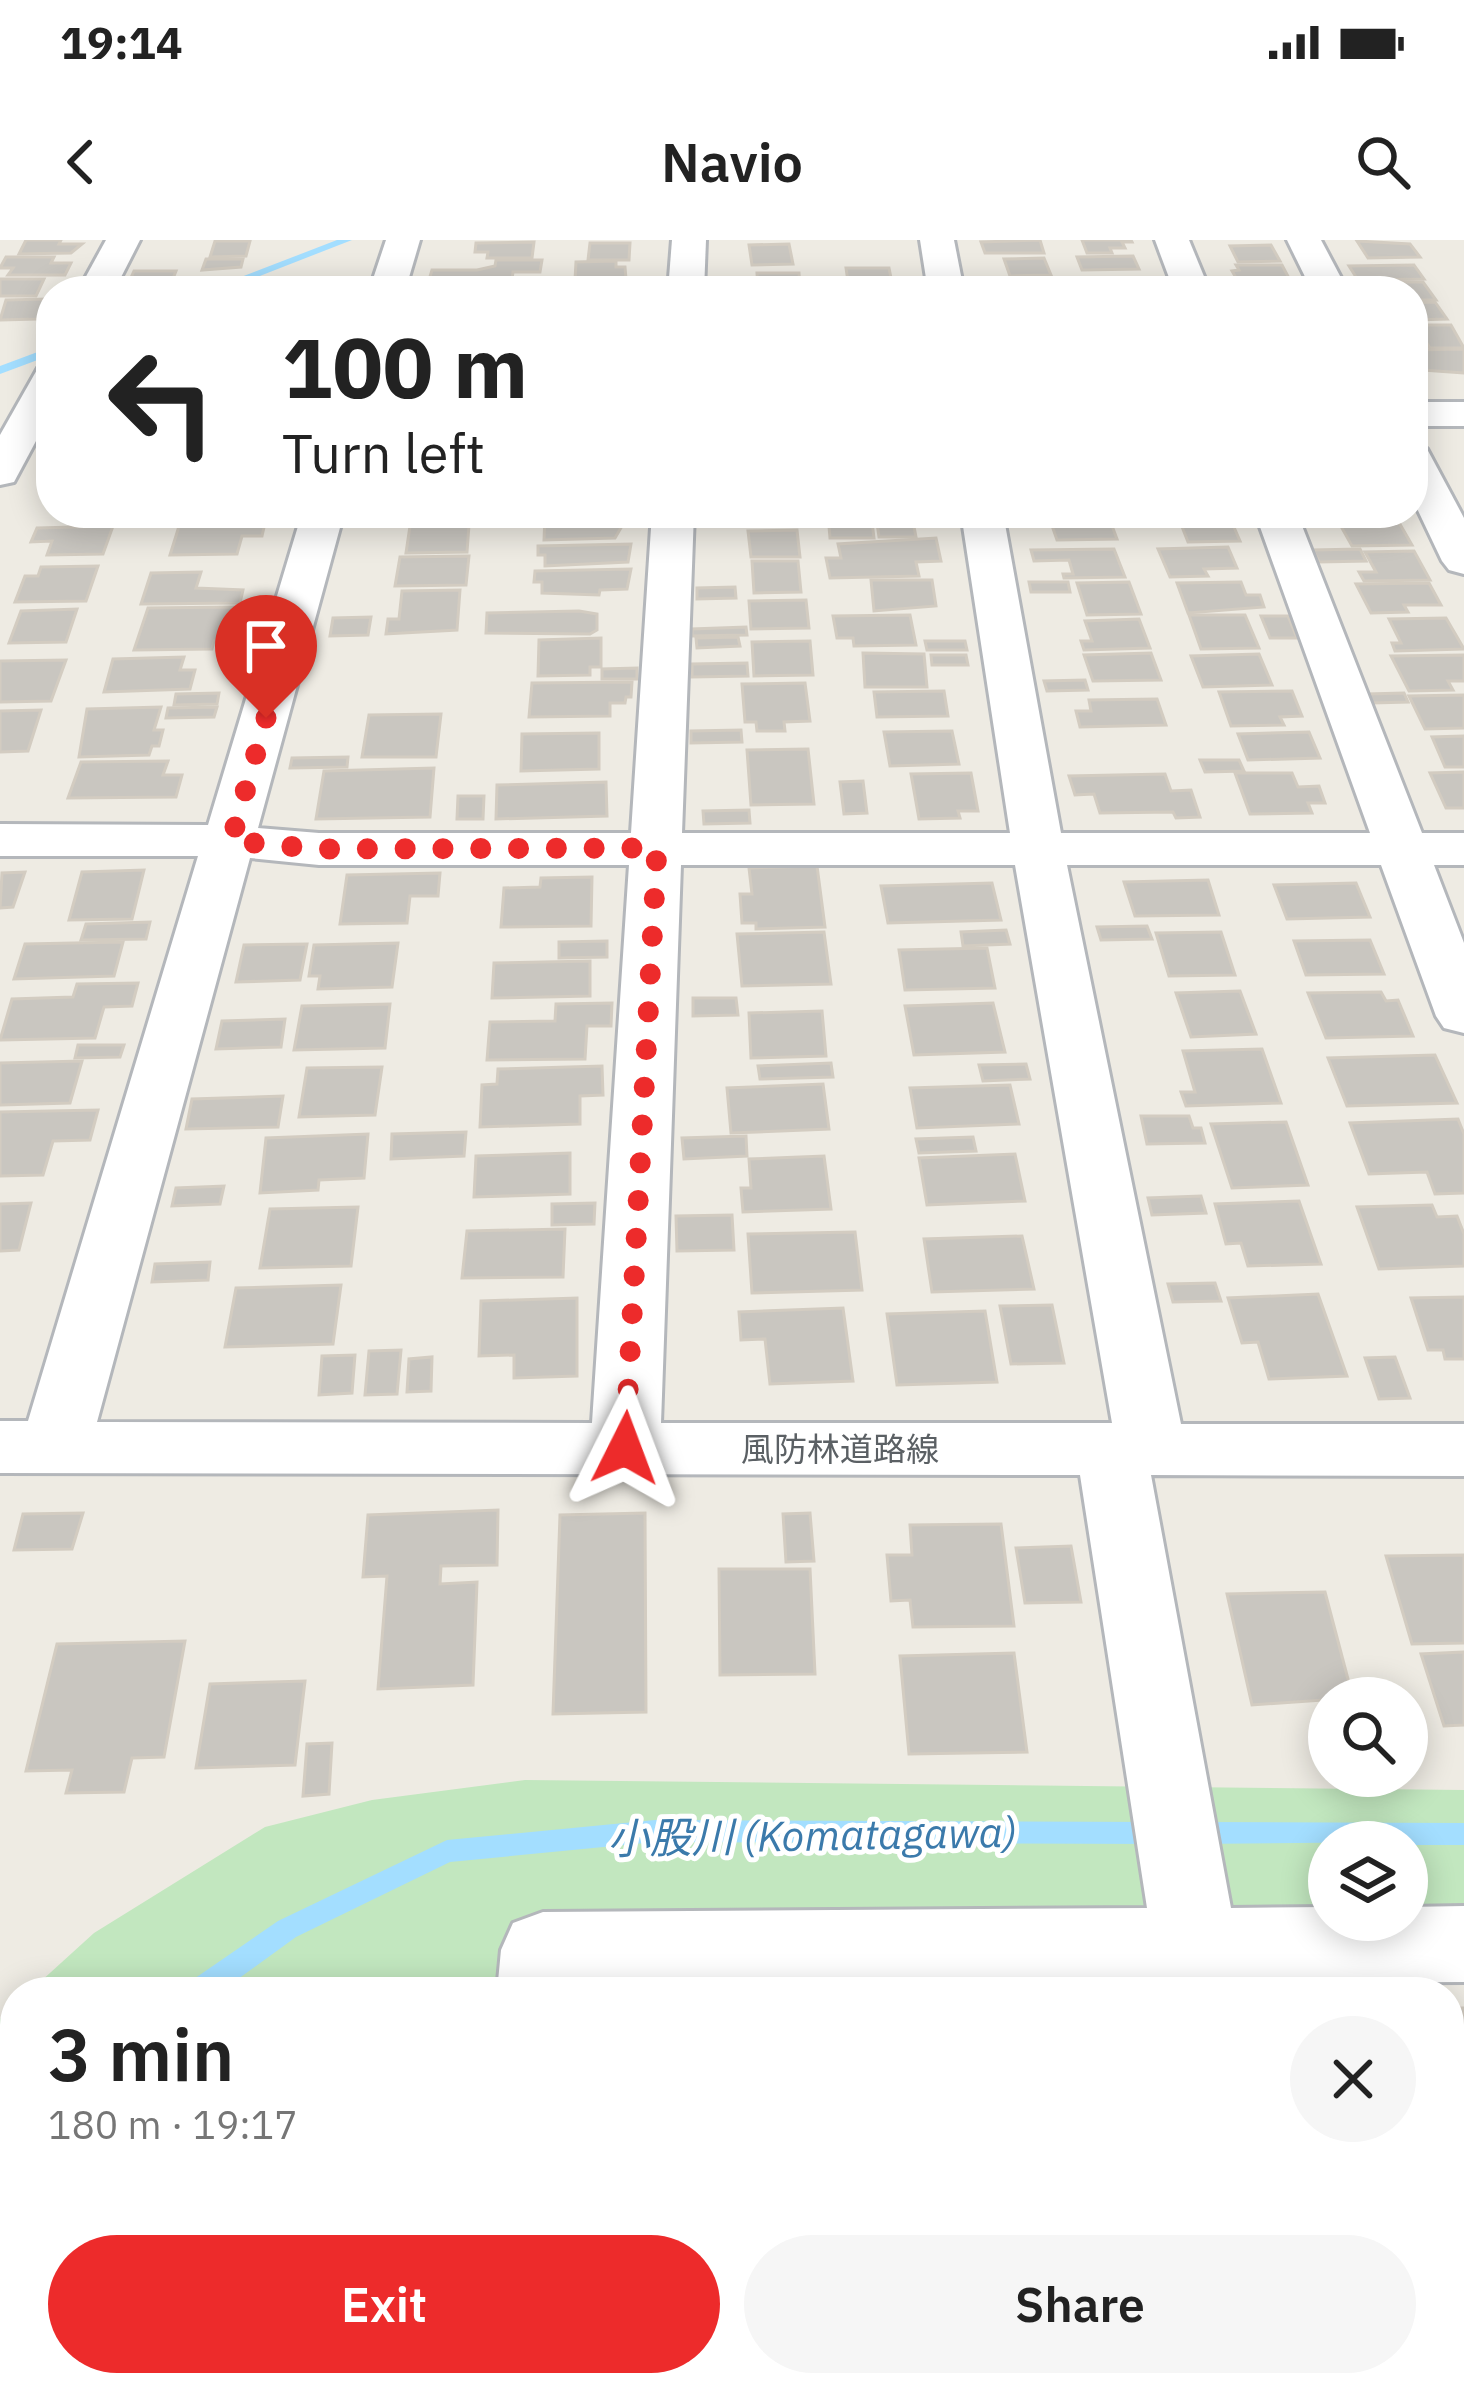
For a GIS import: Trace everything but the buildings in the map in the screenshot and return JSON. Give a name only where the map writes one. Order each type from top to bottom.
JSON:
[{"type":"street","points":[[104,276],[123,240]]},
{"type":"street","points":[[392,276],[403,240]]},
{"type":"street","points":[[687,276],[689,240]]},
{"type":"street","points":[[937,240],[943,276]]},
{"type":"street","points":[[1172,240],[1186,276]]},
{"type":"street","points":[[1304,240],[1322,276]]},
{"type":"street","points":[[0,472],[27,413]]},
{"type":"street","points":[[1428,414],[1464,414]]},
{"type":"street","points":[[1428,488],[1464,561]]},
{"type":"street","points":[[28,1448],[231,841],[319,528]]},
{"type":"street","points":[[625,1448],[672,528]]},
{"type":"street","points":[[984,528],[1131,1449],[1169,1789],[1194,1942]]},
{"type":"street","points":[[1282,528],[1464,1016]]},
{"type":"street","points":[[0,840],[231,841],[319,849],[1464,849]]},
{"type":"street","name":"風防林道路線","points":[[28,1448],[1464,1450]]},
{"type":"street","points":[[541,1977],[543,1950],[1194,1942],[1464,1944]]},
{"type":"green space","points":[[525,1780],[1308,1788],[1308,1797],[1428,1797],[1428,1790],[1464,1790],[1464,1919],[1428,1919],[1428,1821],[1308,1821],[1308,1919],[533,1925],[528,1977],[46,1977],[94,1933],[265,1827],[372,1800]]},
{"type":"waterway","points":[[251,276],[347,240]]},
{"type":"waterway","points":[[0,370],[36,357]]},
{"type":"waterway","name":"小股川 (Komatagawa)","points":[[219,1977],[287,1929],[447,1851],[655,1831],[1160,1833]]},
{"type":"waterway","name":"小股川 (Komatagawa)","points":[[1192,1833],[1464,1834]]},
{"type":"route","points":[[266,718],[231,841],[319,849],[657,848],[625,1448]]}]
